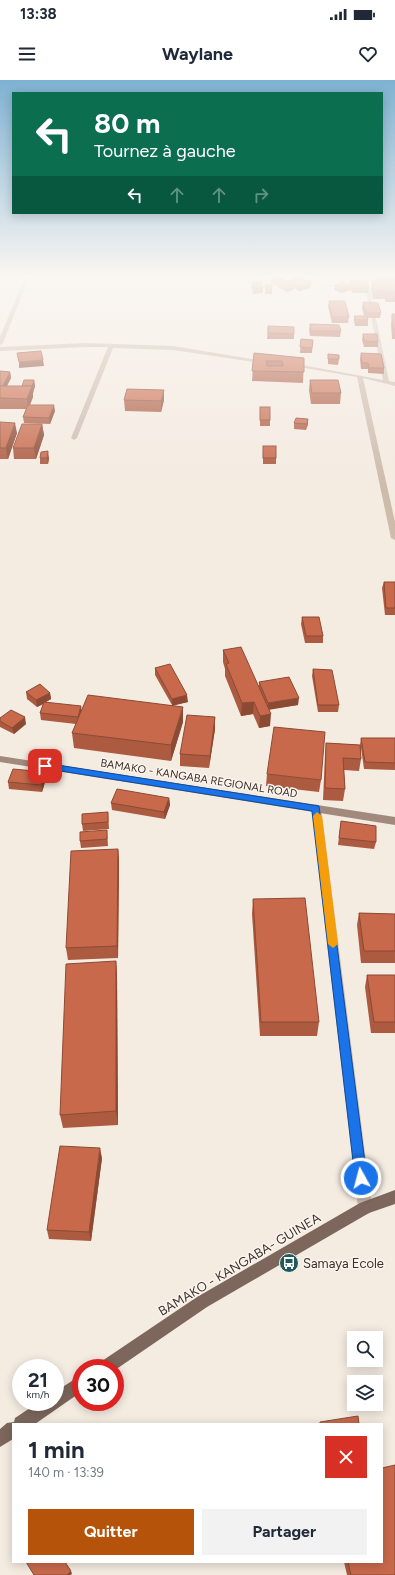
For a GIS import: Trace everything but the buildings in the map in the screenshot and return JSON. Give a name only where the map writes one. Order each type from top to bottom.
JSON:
[{"type":"main road","name":"BAMAKO - KANGABA- GUINEA","points":[[117,1359],[202,1302],[365,1208],[395,1197]]},
{"type":"main road","points":[[22,1423],[40,1411]]},
{"type":"main road","points":[[0,1439],[12,1430]]},
{"type":"street","points":[[0,349],[83,347]]},
{"type":"street","points":[[74,438],[111,347]]},
{"type":"street","points":[[135,347],[173,348],[274,363]]},
{"type":"street","points":[[380,347],[387,383]]},
{"type":"street","points":[[282,364],[360,376],[395,384]]},
{"type":"street","points":[[360,376],[395,538]]},
{"type":"street","name":"BAMAKO - KANGABA REGIONAL ROAD","points":[[0,759],[395,821]]},
{"type":"street","points":[[316,808],[365,1208]]},
{"type":"slow traffic","points":[[317,816],[333,944]]},
{"type":"place","name":"Samaya Ecole","points":[[289,1263]]},
{"type":"route","points":[[45,766],[316,808],[361,1178]]}]
